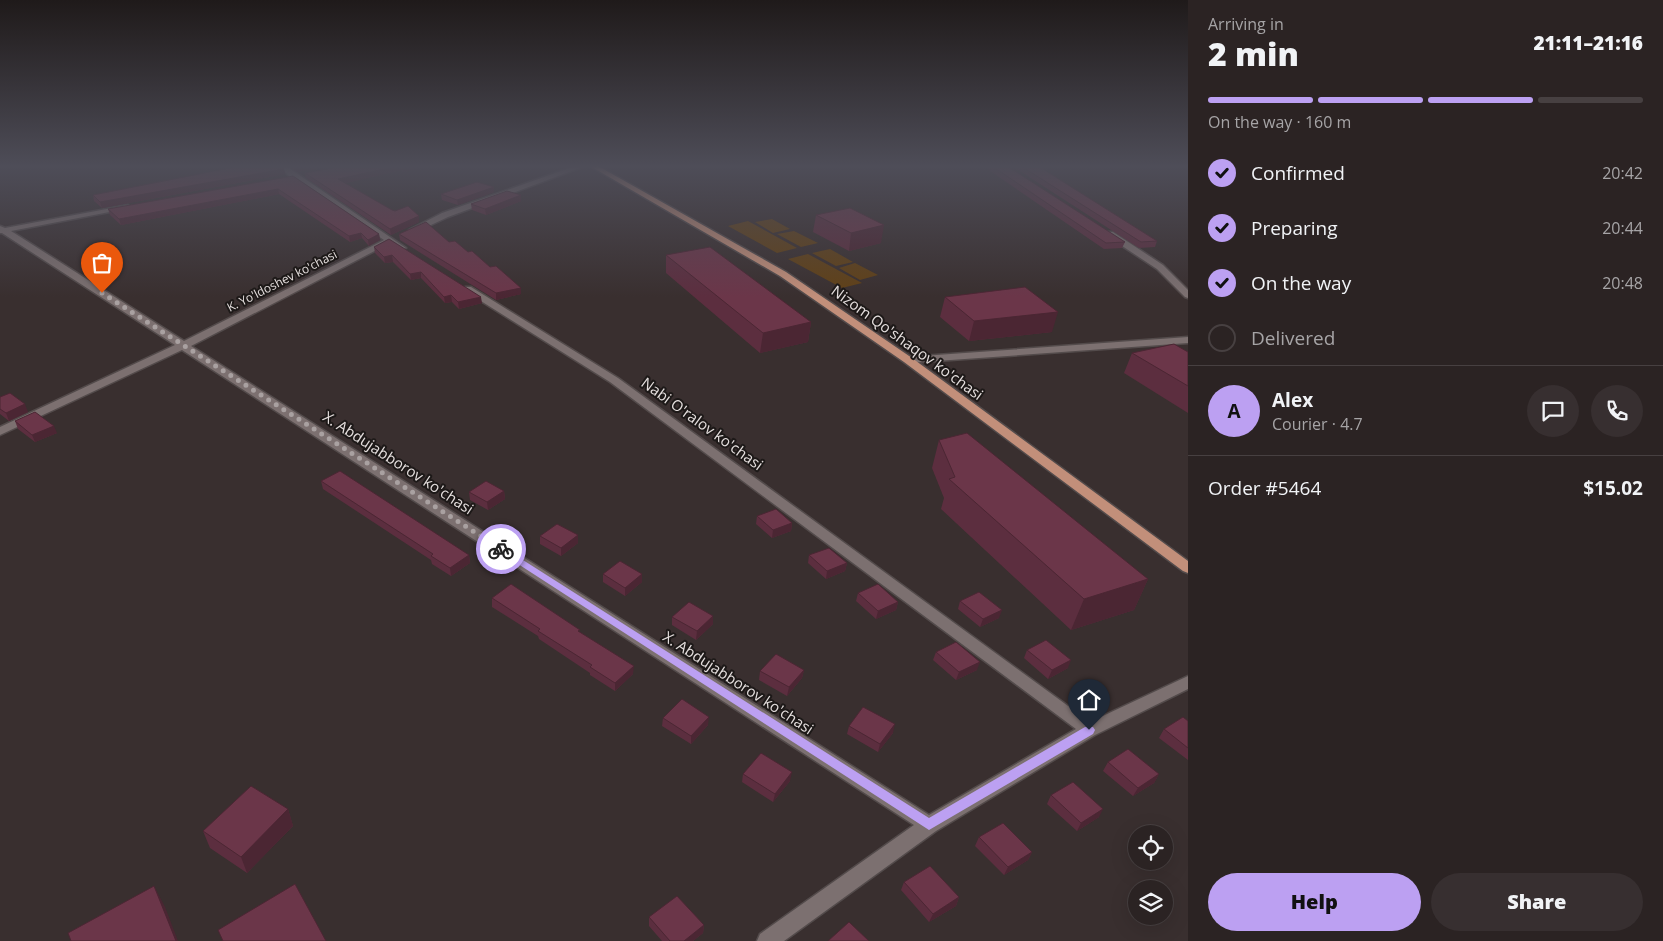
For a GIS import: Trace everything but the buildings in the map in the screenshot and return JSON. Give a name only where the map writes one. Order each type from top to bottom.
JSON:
[{"type":"main road","name":"Nizom Qo'shaqov ko'chasi","points":[[671,210],[783,274],[908,360],[1188,568]]},
{"type":"street","points":[[1,230],[111,210]]},
{"type":"street","points":[[352,210],[398,237],[415,256]]},
{"type":"street","name":"K. Yo'ldoshev ko'chasi","points":[[0,431],[184,345],[398,237],[457,210]]},
{"type":"street","name":"X. Abdujabborov ko'chasi","points":[[1,230],[184,345],[929,825]]},
{"type":"street","points":[[1103,230],[1160,267],[1188,296]]},
{"type":"street","name":"Nabi O'ralov ko'chasi","points":[[456,282],[614,380],[1089,730]]},
{"type":"street","points":[[908,360],[1188,340]]},
{"type":"street","points":[[767,941],[929,825],[1089,730],[1188,682]]},
{"type":"shaded area","points":[[772,219],[790,229],[773,233],[755,222]]},
{"type":"shaded area","points":[[748,221],[797,248],[777,253],[728,226]]},
{"type":"shaded area","points":[[794,231],[818,243],[801,247],[777,234]]},
{"type":"shaded area","points":[[830,249],[853,262],[836,266],[812,253]]},
{"type":"shaded area","points":[[808,254],[862,283],[842,288],[788,259]]},
{"type":"shaded area","points":[[855,263],[878,275],[860,280],[839,268]]},
{"type":"way so far","points":[[102,293],[501,549]]},
{"type":"route","points":[[501,549],[929,825],[1089,730]]}]
